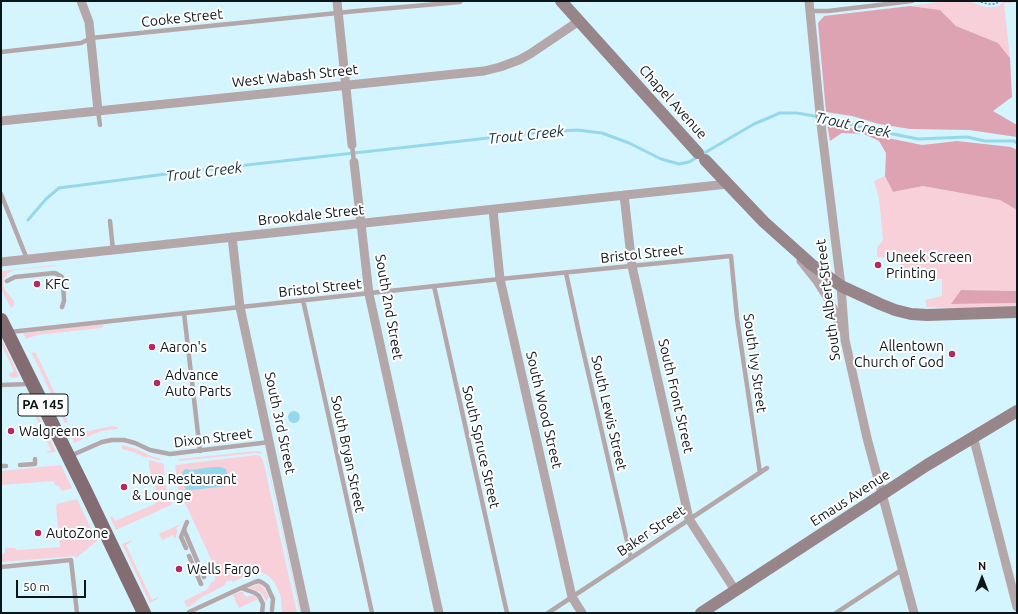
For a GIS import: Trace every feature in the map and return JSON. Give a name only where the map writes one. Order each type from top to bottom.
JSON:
[{"type":"main road","name":"PA 145","points":[[1,320],[69,456],[144,613]]},
{"type":"street","points":[[81,1],[89,22],[98,111]]},
{"type":"street","name":"South 2nd Street","points":[[337,1],[352,146]]},
{"type":"street","name":"Chapel Avenue","points":[[561,1],[702,157],[797,256],[817,281],[834,310],[845,340]]},
{"type":"street","name":"South Albert Street","points":[[809,1],[821,124],[841,286],[845,340],[866,438],[914,613]]},
{"type":"street","name":"West Wabash Street","points":[[1,121],[346,84],[475,72],[500,67],[519,60],[579,21]]},
{"type":"street","name":"South 2nd Street","points":[[354,162],[369,294],[439,613]]},
{"type":"street","name":"Brookdale Street","points":[[1,262],[728,184]]},
{"type":"street","name":"South Front Street","points":[[624,195],[632,266],[689,519],[735,590]]},
{"type":"street","name":"South Wood Street","points":[[493,210],[500,279],[572,597],[582,613]]},
{"type":"street","name":"Chapel Avenue","points":[[764,222],[812,264],[841,286],[880,304],[911,314],[927,315],[1017,312]]},
{"type":"street","name":"South 3rd Street","points":[[232,237],[240,307],[306,613]]},
{"type":"street","name":"Emaus Avenue","points":[[701,613],[973,436],[1017,411]]},
{"type":"street","points":[[973,436],[1017,607]]},
{"type":"lane","name":"Cooke Street","points":[[1,52],[81,42],[90,38],[461,1]]},
{"type":"lane","points":[[810,11],[828,11],[912,1]]},
{"type":"lane","points":[[98,111],[100,125]]},
{"type":"lane","name":"South 2nd Street","points":[[352,146],[354,162]]},
{"type":"lane","points":[[1,194],[28,259]]},
{"type":"lane","points":[[110,221],[113,250]]},
{"type":"lane","name":"Bristol Street","points":[[7,332],[566,272],[731,256]]},
{"type":"lane","name":"South Ivy Street","points":[[731,256],[737,318],[760,473]]},
{"type":"lane","name":"South Lewis Street","points":[[566,272],[631,558]]},
{"type":"lane","points":[[7,281],[15,277],[54,273],[57,274],[63,281],[64,300],[62,308]]},
{"type":"lane","name":"South Spruce Street","points":[[434,286],[507,613]]},
{"type":"lane","name":"South Bryan Street","points":[[303,300],[372,613]]},
{"type":"lane","points":[[184,313],[200,451]]},
{"type":"lane","points":[[1,385],[33,384]]},
{"type":"lane","name":"Dixon Street","points":[[69,456],[102,442],[112,440],[124,440],[150,450],[170,454],[270,442]]},
{"type":"lane","points":[[20,465],[35,464],[35,459]]},
{"type":"lane","name":"Baker Street","points":[[548,613],[767,468]]},
{"type":"lane","points":[[186,548],[181,538],[187,522]]},
{"type":"lane","points":[[184,530],[204,577]]},
{"type":"lane","points":[[189,556],[201,584]]},
{"type":"lane","points":[[1,567],[71,560],[77,613]]},
{"type":"lane","points":[[836,613],[903,569]]},
{"type":"lane","points":[[189,612],[255,582],[263,583],[267,586],[272,599],[272,610]]},
{"type":"lane","points":[[241,588],[255,592],[259,596],[263,604],[262,613]]},
{"type":"path","points":[[977,1],[988,4],[996,4],[999,1]]},
{"type":"shaded area","points":[[946,1],[968,1],[985,7],[996,7],[1003,1],[1011,1],[1013,3],[1004,3],[1010,58],[998,43],[956,26],[940,10],[910,6]]},
{"type":"shaded area","points":[[910,6],[940,10],[956,26],[998,43],[1010,58],[1012,97],[993,111],[1017,125],[1017,137],[969,130],[910,129],[879,124],[852,116],[826,112],[818,23],[824,16]]},
{"type":"shaded area","points":[[827,124],[856,129],[883,137],[922,145],[957,141],[1011,147],[1017,150],[1017,210],[1000,200],[923,186],[893,192],[885,176],[886,153],[879,141],[864,134],[842,133],[830,141]]},
{"type":"shaded area","points":[[885,176],[893,192],[923,186],[1000,200],[1017,210],[1017,291],[961,290],[952,304],[1017,303],[1017,307],[927,307],[925,300],[942,296],[942,279],[927,280],[927,274],[916,274],[915,278],[902,278],[899,258],[877,257],[877,248],[883,240],[879,198],[874,181]]},
{"type":"shaded area","points":[[56,265],[14,270],[8,273],[4,279],[3,285],[14,301],[14,306],[11,308],[1,289],[1,271]]},
{"type":"shaded area","points":[[961,290],[1017,291],[1017,303],[951,304]]},
{"type":"shaded area","points":[[105,324],[101,328],[37,335],[26,339],[23,333]]},
{"type":"shaded area","points":[[1,338],[19,376],[16,378],[10,377],[9,374],[14,371],[1,344]]},
{"type":"shaded area","points":[[31,352],[36,353],[68,422],[65,423]]},
{"type":"shaded area","points":[[25,389],[56,452],[45,453],[51,450],[29,402]]},
{"type":"shaded area","points":[[112,426],[117,427],[118,429],[101,431],[74,443],[72,437],[80,433]]},
{"type":"shaded area","points":[[122,445],[159,458],[161,461],[148,457],[146,458],[122,449]]},
{"type":"shaded area","points":[[256,451],[261,452],[261,454],[256,453],[178,461],[180,459]]},
{"type":"shaded area","points":[[265,454],[266,456],[301,613],[300,613]]},
{"type":"shaded area","points":[[256,455],[260,456],[263,460],[297,613],[282,613],[281,597],[274,581],[267,575],[260,572],[254,572],[252,570],[246,573],[245,576],[233,582],[231,580],[226,581],[225,585],[202,597],[189,607],[186,606],[184,601],[208,589],[211,582],[215,579],[215,569],[212,567],[211,559],[178,488],[175,465]]},
{"type":"shaded area","points":[[149,460],[164,464],[165,484],[172,503],[171,505],[116,530],[110,517],[112,516],[115,521],[155,504],[157,499],[155,485],[153,483],[149,467]]},
{"type":"shaded area","points":[[61,465],[72,488],[70,489],[62,491],[59,486],[55,485],[54,481],[1,485],[1,471]]},
{"type":"shaded area","points":[[77,499],[97,541],[76,558],[75,556],[1,562],[1,554],[5,553],[5,548],[15,548],[18,550],[60,547],[56,506],[57,504]]},
{"type":"shaded area","points":[[178,525],[179,527],[176,529],[178,530],[175,539],[173,535],[162,540],[159,534]]},
{"type":"shaded area","points":[[132,540],[126,545],[152,600],[158,597],[150,603],[122,544]]},
{"type":"shaded area","points":[[260,584],[269,597],[266,601],[260,592],[249,588]]},
{"type":"shaded area","points":[[243,592],[246,597],[253,595],[258,599],[239,608],[233,595]]},
{"type":"water","points":[[294,411],[298,413],[300,417],[298,421],[294,423],[290,421],[288,417],[290,413]]},
{"type":"water","points":[[221,467],[226,469],[229,483],[227,486],[186,490],[183,483],[182,473],[185,469],[191,470]]},
{"type":"waterway","name":"Trout Creek","points":[[28,220],[46,199],[59,188],[166,174],[542,132],[577,130],[602,133],[629,143],[661,159],[679,164],[689,162],[754,124],[780,113],[797,113],[837,120],[863,128],[918,139],[967,137],[985,141],[1014,141],[1017,143]]},
{"type":"place","name":"Uneek Screen Printing","points":[[878,265]]},
{"type":"place","name":"KFC","points":[[37,284]]},
{"type":"place","name":"Aaron's","points":[[152,347]]},
{"type":"place","name":"Allentown Church of God","points":[[952,354]]},
{"type":"place","name":"Advance Auto Parts","points":[[157,383]]},
{"type":"place","name":"Walgreens","points":[[11,431]]},
{"type":"place","name":"Nova Restaurant & Lounge","points":[[124,487]]},
{"type":"place","name":"AutoZone","points":[[38,533]]},
{"type":"place","name":"Wells Fargo","points":[[179,569]]}]
